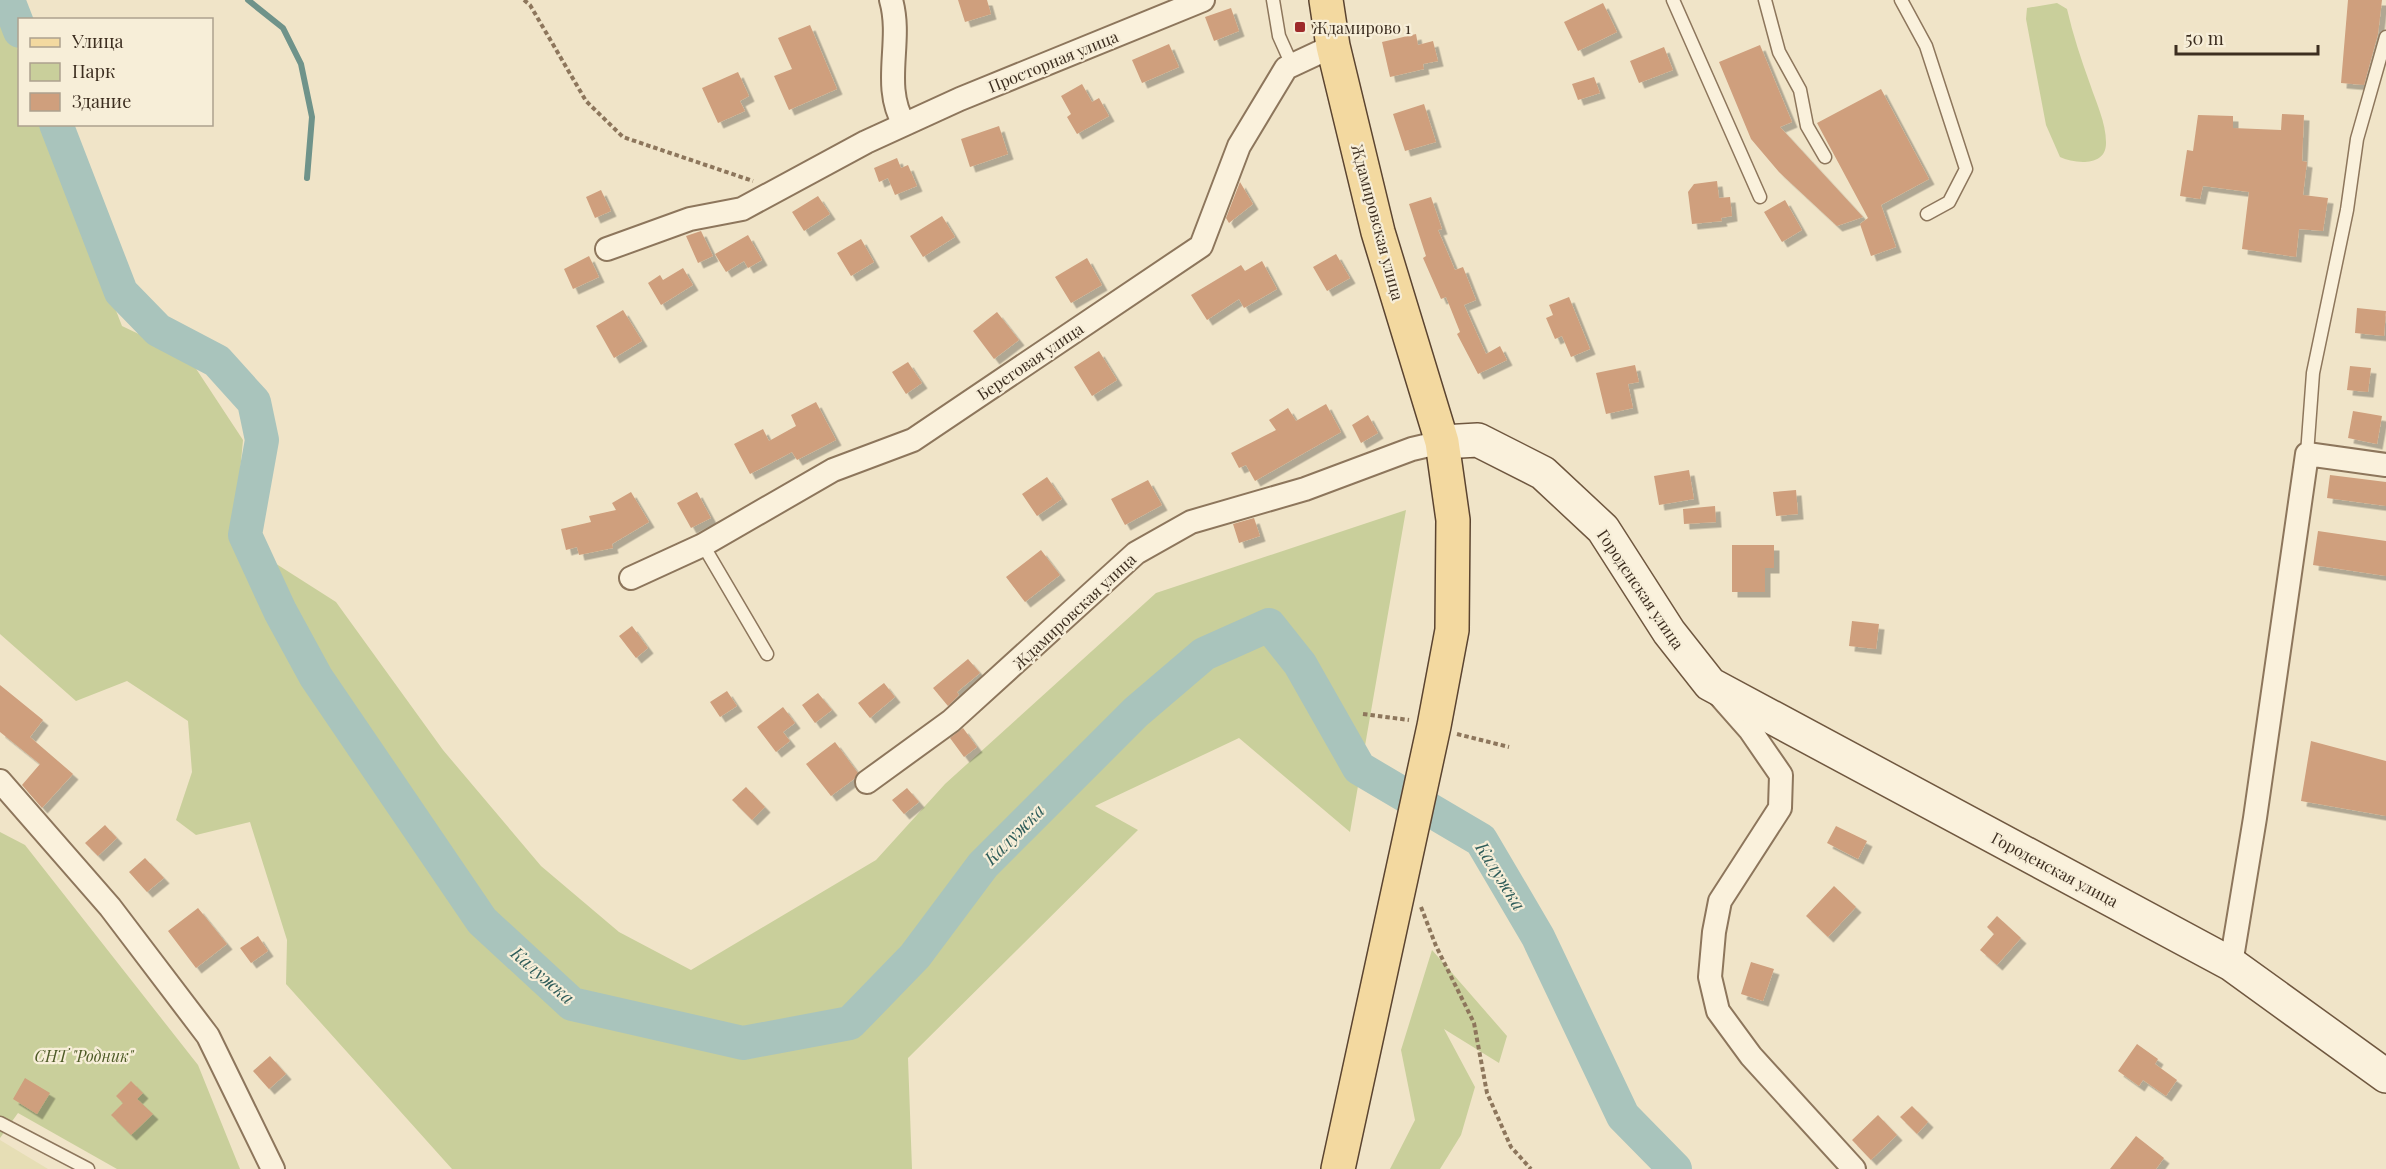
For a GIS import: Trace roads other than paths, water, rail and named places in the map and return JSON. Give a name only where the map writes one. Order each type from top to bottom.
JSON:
[{"type":"main road","name":"Ждамировская улица","points":[[1326,0],[1333,46],[1378,232],[1442,442],[1453,520],[1452,630],[1431,726],[1409,892],[1338,1169]]},
{"type":"street","points":[[891,0],[895,42],[891,82],[896,110],[904,124]]},
{"type":"street","name":"Просторная улица","points":[[607,249],[690,219],[742,209],[904,124],[1203,0]]},
{"type":"street","name":"Береговая улица","points":[[631,578],[703,545],[833,470],[913,440],[1201,246],[1239,146],[1286,68],[1333,46]]},
{"type":"street","name":"Городенская улица","points":[[1442,442],[1478,440],[1543,473],[1603,529],[1669,632],[1750,730],[1781,775],[1780,808],[1720,901],[1714,932],[1710,977],[1718,1011],[1751,1056],[1854,1169]]},
{"type":"street","name":"Ждамировская улица","points":[[867,782],[951,721],[1136,553],[1191,522],[1305,489],[1412,449],[1442,442]]},
{"type":"street","points":[[2230,964],[2255,818],[2307,454],[2386,465]]},
{"type":"street","name":"Городенская улица","points":[[1710,684],[2230,964],[2386,1076]]},
{"type":"street","points":[[0,781],[110,907],[208,1036],[273,1169]]},
{"type":"lane","points":[[1274,0],[1279,36],[1292,65]]},
{"type":"lane","points":[[1673,0],[1760,196]]},
{"type":"lane","points":[[1765,0],[1779,52],[1800,90],[1808,126],[1825,158]]},
{"type":"lane","points":[[1900,0],[1926,46],[1966,169],[1949,202],[1927,214]]},
{"type":"lane","points":[[2307,454],[2313,373],[2347,210],[2357,139],[2386,37]]},
{"type":"lane","points":[[703,545],[767,654]]},
{"type":"lane","points":[[0,1123],[88,1169]]},
{"type":"waterway","points":[[8,0],[18,26]]},
{"type":"waterway","points":[[248,0],[283,28],[301,64],[312,117],[307,178]]},
{"type":"waterway","name":"Калужка","points":[[57,126],[121,292],[158,330],[217,361],[254,402],[262,440],[245,535],[280,611],[316,677],[482,921],[572,1004],[743,1043],[850,1023],[915,956],[983,865],[1136,712],[1204,654],[1269,625],[1300,664],[1359,768],[1481,840],[1538,937],[1623,1116],[1675,1169]]},
{"type":"place","name":"Ждамирово 1","points":[[1300,27]]},
{"type":"park label","name":"СНТ \"Родник\"","points":[[84,1055]]}]
